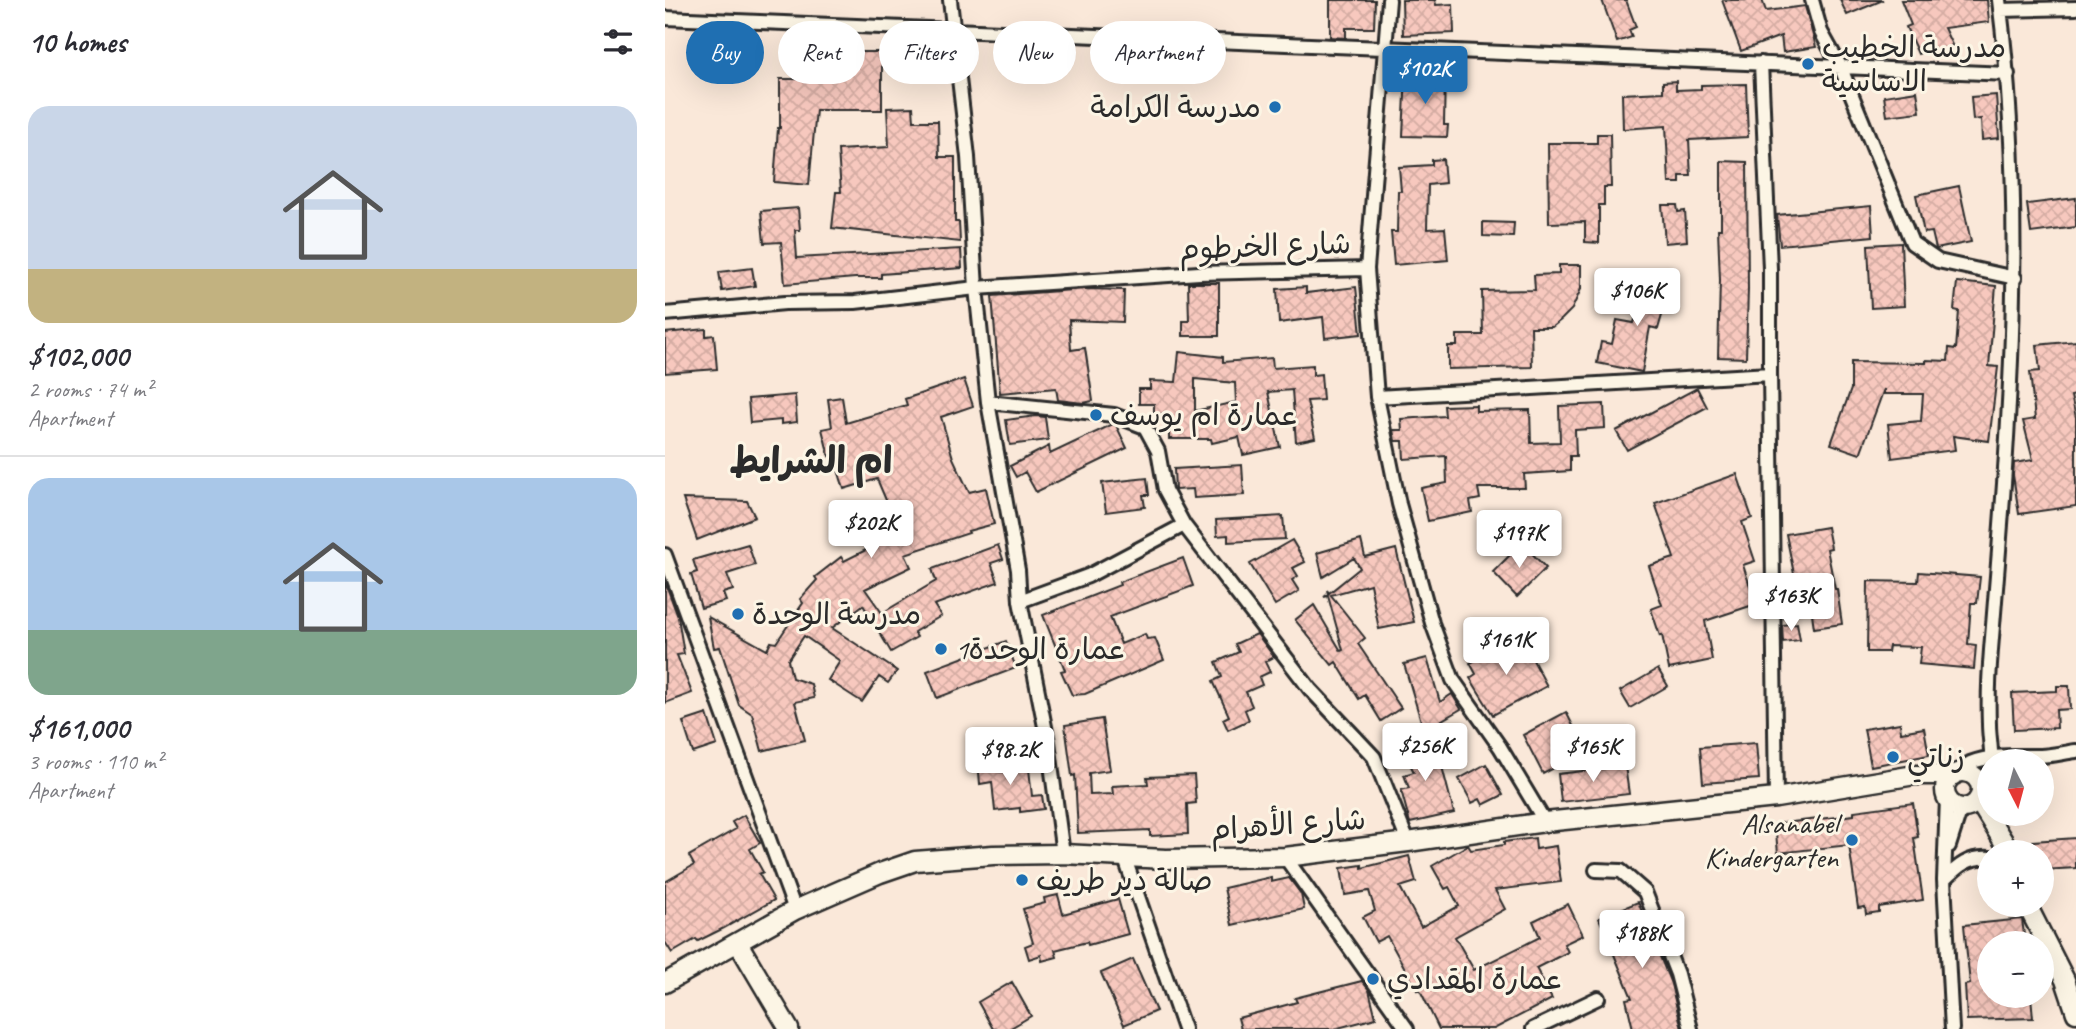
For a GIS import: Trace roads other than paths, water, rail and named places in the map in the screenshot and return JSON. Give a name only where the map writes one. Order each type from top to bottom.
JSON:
[{"type":"street","points":[[950,0],[953,21]]},
{"type":"street","points":[[1367,269],[1389,0]]},
{"type":"street","points":[[1812,0],[1821,32],[1839,66],[1912,243],[1938,261],[2015,278]]},
{"type":"street","points":[[1990,749],[1989,678],[2011,391],[2015,278],[2015,188],[2008,74],[2000,5],[2076,8]]},
{"type":"street","points":[[665,18],[879,25]]},
{"type":"street","points":[[979,29],[2008,74]]},
{"type":"street","points":[[1761,63],[1770,269],[1776,798]]},
{"type":"street","points":[[960,84],[988,402],[1018,570],[1020,601],[1048,742],[1063,854]]},
{"type":"street","name":"شارع الخرطوم","points":[[665,314],[785,303],[855,302],[976,288],[1199,273],[1367,269],[1377,397],[1399,504],[1432,623],[1453,680],[1500,747],[1545,822]]},
{"type":"street","points":[[1377,397],[1770,374]]},
{"type":"street","points":[[988,402],[1114,415],[1145,428],[1158,451],[1165,491],[1184,525],[1310,689],[1374,757],[1408,842]]},
{"type":"street","points":[[1020,601],[1088,576],[1184,525]]},
{"type":"street","points":[[665,555],[796,910]]},
{"type":"street","points":[[1989,728],[1981,746],[1962,770],[1947,782],[1967,797],[2002,840]]},
{"type":"street","points":[[2055,754],[2076,751]]},
{"type":"street","points":[[1962,770],[1977,764]]},
{"type":"street","points":[[1952,1029],[1943,863],[1967,797],[1977,779],[1962,770]]},
{"type":"street","name":"شارع الأهرام","points":[[665,983],[796,910],[880,873],[915,861],[993,855],[1063,854],[1166,859],[1285,856],[1545,822],[1776,798],[1962,770]]},
{"type":"street","points":[[1915,775],[1967,797],[1991,840]]},
{"type":"street","points":[[1124,856],[1184,1029]]},
{"type":"street","points":[[1285,856],[1407,1029]]},
{"type":"street","points":[[1944,880],[1958,866],[1968,860],[1977,859]]},
{"type":"street","points":[[1596,870],[1621,871],[1645,892],[1677,974],[1691,1029]]},
{"type":"street","points":[[2034,917],[2070,978],[2076,1013]]},
{"type":"street","points":[[738,943],[789,1029]]},
{"type":"street","points":[[1533,1029],[1598,998]]},
{"type":"place","name":"مدرسة الخطيب الاساسية","points":[[1808,64]]},
{"type":"place","name":"مدرسة الكرامة","points":[[1275,107]]},
{"type":"place","name":"عمارة ام يوسف","points":[[1096,415]]},
{"type":"place","name":"مدرسة الوحدة","points":[[738,614]]},
{"type":"place","name":"عمارة الوحدة1","points":[[941,649]]},
{"type":"place","name":"زناتي","points":[[1893,757]]},
{"type":"place","name":"Alsanabel Kindergarten","points":[[1852,840]]},
{"type":"place","name":"صالة دير طريف","points":[[1022,880]]},
{"type":"place","name":"عمارة المقدادي","points":[[1373,979]]},
{"type":"district","name":"ام الشرايط","points":[[811,460]]}]
